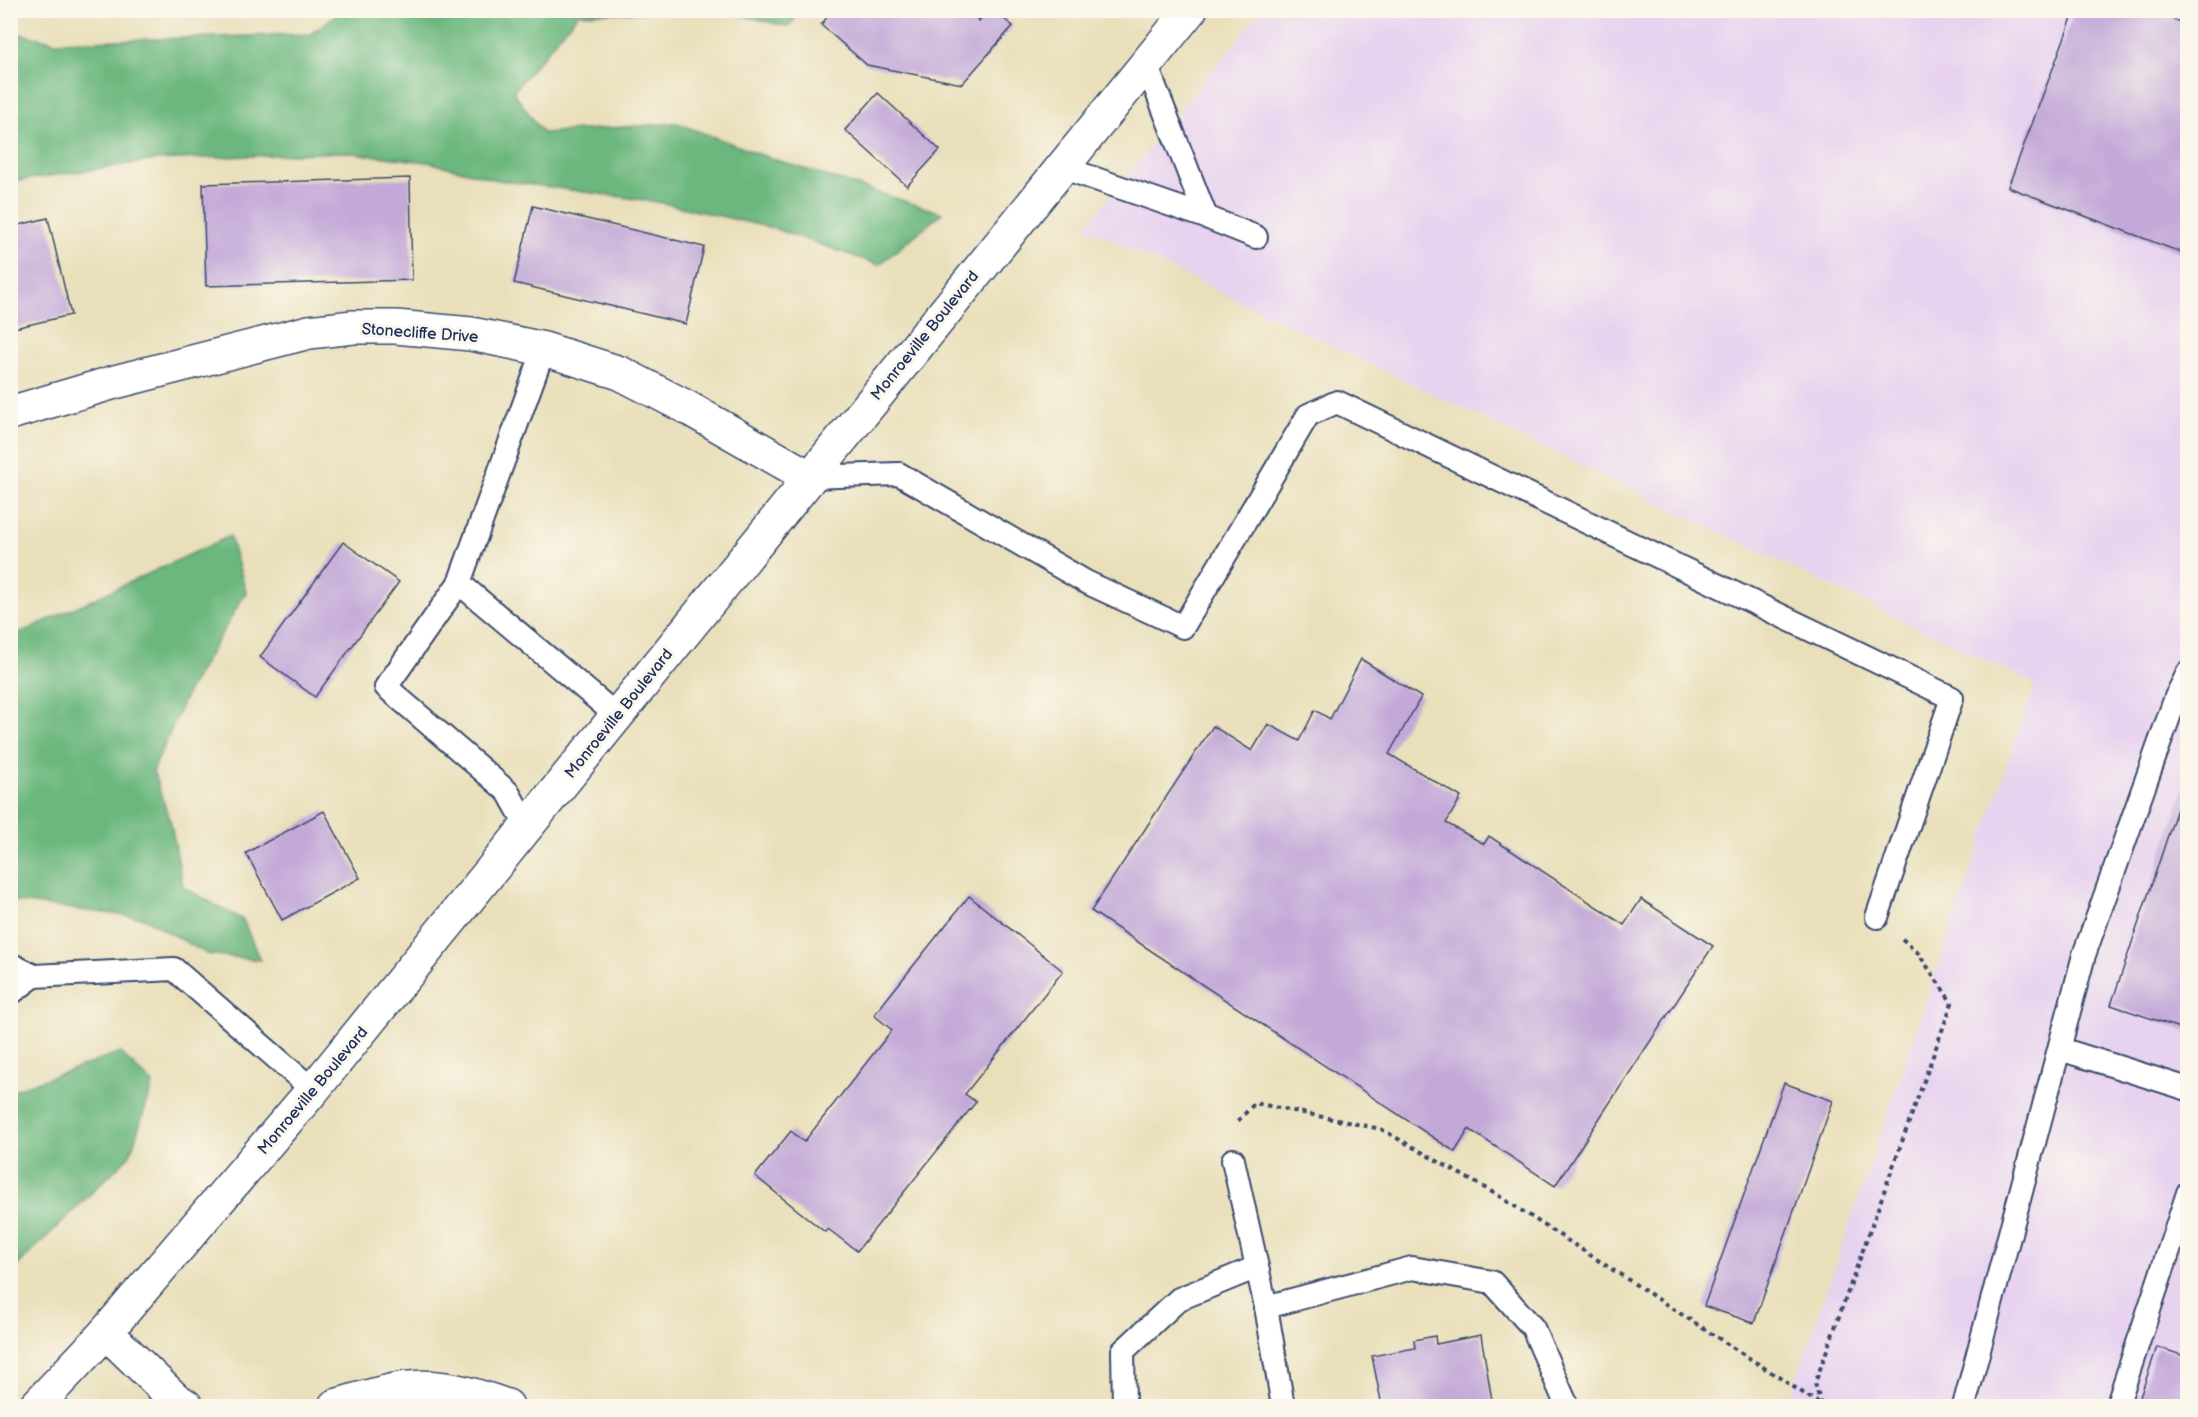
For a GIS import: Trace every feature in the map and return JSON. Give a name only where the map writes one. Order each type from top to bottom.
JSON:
[{"type":"main road","name":"Monroeville Boulevard","points":[[36,1407],[106,1332],[313,1090],[1190,10]]},
{"type":"main road","name":"Stonecliffe Drive","points":[[10,413],[115,382],[309,332],[353,327],[396,327],[471,334],[544,349],[620,373],[688,408],[809,477]]},
{"type":"main road","points":[[106,1332],[186,1407]]},
{"type":"main road","points":[[335,1407],[393,1389],[415,1386],[466,1392],[507,1407]]},
{"type":"lane","points":[[1146,64],[1206,217]]},
{"type":"lane","points":[[1061,167],[1206,217],[1256,237]]},
{"type":"lane","points":[[528,828],[508,792],[386,687],[459,583],[544,349]]},
{"type":"lane","points":[[809,477],[899,474],[1086,582],[1183,627],[1308,415],[1337,402],[1952,698],[1877,917]]},
{"type":"lane","points":[[459,583],[616,715]]},
{"type":"lane","points":[[1964,1407],[2084,955],[2176,697],[2187,673]]},
{"type":"lane","points":[[10,964],[34,976],[174,969],[313,1090]]},
{"type":"lane","points":[[10,994],[34,976]]},
{"type":"lane","points":[[2060,1049],[2187,1089]]},
{"type":"lane","points":[[1233,1160],[1266,1307],[1283,1407]]},
{"type":"lane","points":[[2117,1407],[2187,1193]]},
{"type":"lane","points":[[1124,1407],[1123,1351],[1179,1299],[1257,1267]]},
{"type":"lane","points":[[1266,1307],[1412,1268],[1492,1282],[1533,1328],[1567,1406]]},
{"type":"path","points":[[1821,1405],[1815,1383],[1952,1003],[1918,953],[1877,917]]},
{"type":"path","points":[[1238,1120],[1255,1103],[1381,1129],[1499,1196],[1821,1405]]},
{"type":"shaded area","points":[[1261,11],[2187,11],[2187,1406],[1787,1406],[2035,684],[1085,227]]},
{"type":"green space","points":[[341,11],[688,11],[578,14],[513,92],[543,133],[677,123],[764,156],[942,213],[879,265],[773,228],[658,202],[498,180],[428,162],[343,152],[156,160],[11,182],[11,32],[56,42],[310,34]]},
{"type":"green space","points":[[725,11],[800,11],[789,27]]},
{"type":"green space","points":[[230,536],[246,592],[188,691],[153,771],[171,824],[183,887],[243,920],[260,960],[207,954],[144,918],[11,901],[11,637]]},
{"type":"green space","points":[[120,1053],[153,1084],[130,1155],[11,1272],[11,1091]]},
{"type":"building","points":[[833,10],[968,10],[979,21],[987,10],[993,10],[1013,26],[962,84],[867,65],[821,25]]},
{"type":"building","points":[[2075,10],[2149,10],[2188,25],[2188,255],[2008,187]]},
{"type":"building","points":[[878,93],[940,150],[907,186],[845,130]]},
{"type":"building","points":[[410,178],[412,280],[206,286],[203,184]]},
{"type":"building","points":[[533,206],[704,247],[686,324],[514,283]]},
{"type":"building","points":[[48,218],[71,315],[10,329],[10,227]]},
{"type":"building","points":[[343,542],[399,582],[315,697],[260,657]]},
{"type":"building","points":[[1361,659],[1421,697],[1389,754],[1461,797],[1446,823],[1484,844],[1489,836],[1624,925],[1641,899],[1713,946],[1555,1186],[1469,1129],[1455,1152],[1091,911],[1213,726],[1252,751],[1268,724],[1299,741],[1315,710],[1330,719]]},
{"type":"building","points":[[2188,779],[2188,1031],[2111,1005]]},
{"type":"building","points":[[324,811],[360,878],[282,920],[246,853]]},
{"type":"building","points":[[969,896],[1063,971],[965,1094],[976,1102],[857,1251],[828,1229],[825,1232],[755,1176],[791,1131],[804,1142],[892,1030],[874,1015]]},
{"type":"building","points":[[1784,1083],[1833,1101],[1754,1323],[1704,1306]]},
{"type":"building","points":[[1481,1335],[1493,1406],[1382,1406],[1372,1356],[1415,1348],[1414,1340],[1435,1336],[1436,1344]]},
{"type":"building","points":[[2157,1347],[2188,1357],[2188,1406],[2137,1406]]}]
